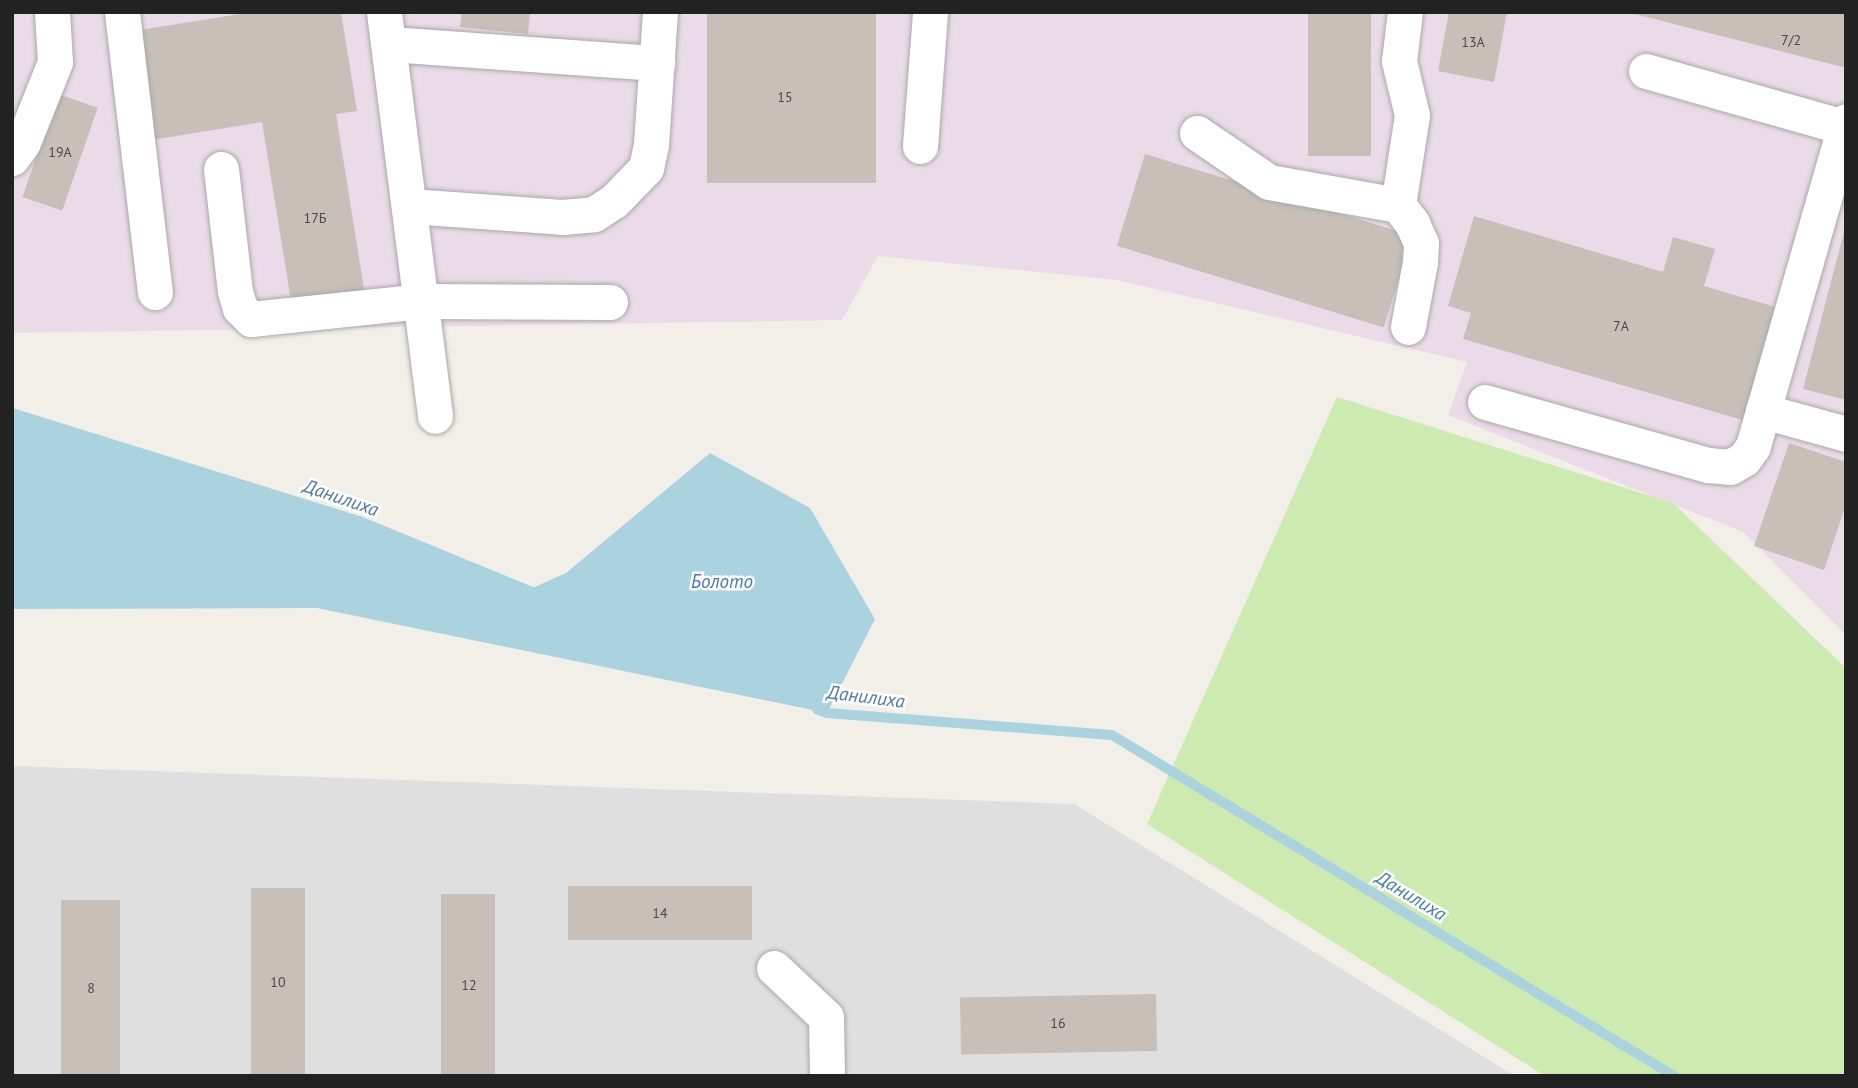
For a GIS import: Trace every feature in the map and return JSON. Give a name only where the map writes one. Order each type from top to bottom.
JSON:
[{"type":"lane","points":[[12,158],[23,142],[55,62],[52,12]]},
{"type":"lane","points":[[122,12],[155,292]]},
{"type":"lane","points":[[410,206],[562,217],[594,214],[623,194],[646,168],[651,144],[660,12]]},
{"type":"lane","points":[[920,146],[930,12]]},
{"type":"lane","points":[[1398,205],[1412,115],[1399,61],[1405,12]]},
{"type":"lane","points":[[435,415],[387,28],[657,63]]},
{"type":"lane","points":[[1485,402],[1708,465],[1730,467],[1744,459],[1753,446],[1845,124],[1646,71]]},
{"type":"lane","points":[[1197,133],[1269,182],[1398,205],[1412,223],[1421,243],[1408,327]]},
{"type":"lane","points":[[221,169],[235,291],[240,308],[251,319],[421,302],[610,302]]},
{"type":"lane","points":[[1763,411],[1846,434]]},
{"type":"lane","points":[[774,968],[825,1017],[827,1076]]},
{"type":"shaded area","points":[[12,12],[1846,12],[1846,635],[1743,532],[1448,415],[1467,362],[1117,280],[878,256],[842,320],[12,333]]},
{"type":"shaded area","points":[[12,766],[1074,804],[1515,1076],[12,1076]]},
{"type":"green space","points":[[1337,397],[1673,503],[1846,668],[1846,1076],[1545,1076],[1147,824]]},
{"type":"water","name":"Болото","points":[[12,413],[359,521],[528,590],[566,573],[710,453],[810,508],[875,619],[827,713],[317,608],[12,609]]},
{"type":"building","points":[[252,12],[341,12],[357,111],[336,114],[365,295],[292,307],[262,122],[146,141],[128,32]]},
{"type":"building","points":[[462,12],[530,12],[528,34],[460,27]]},
{"type":"building","points":[[707,12],[876,12],[876,183],[707,183]]},
{"type":"building","points":[[1308,12],[1371,12],[1371,156],[1308,156]]},
{"type":"building","points":[[1449,12],[1507,12],[1494,82],[1438,71]]},
{"type":"building","points":[[1631,12],[1846,12],[1846,68],[1631,13]]},
{"type":"building","points":[[58,94],[98,108],[62,211],[23,197]]},
{"type":"building","points":[[1145,154],[1412,236],[1384,327],[1117,246]]},
{"type":"building","points":[[1474,216],[1663,272],[1673,237],[1715,249],[1704,286],[1779,308],[1746,421],[1463,339],[1471,313],[1448,306]]},
{"type":"building","points":[[1846,228],[1846,400],[1803,389]]},
{"type":"building","points":[[1789,443],[1846,462],[1846,504],[1824,570],[1754,546]]},
{"type":"building","points":[[568,886],[752,886],[752,940],[568,940]]},
{"type":"building","points":[[251,888],[305,888],[305,1076],[251,1076]]},
{"type":"building","points":[[441,894],[495,894],[495,1076],[441,1076]]},
{"type":"building","points":[[61,900],[120,900],[120,1076],[61,1076]]},
{"type":"building","points":[[1156,994],[1157,1051],[961,1054],[960,997]]},
{"type":"waterway","name":"Данилиха","points":[[12,413],[359,521],[537,594]]},
{"type":"waterway","name":"Данилиха","points":[[817,709],[827,713],[1112,735],[1674,1076]]}]
